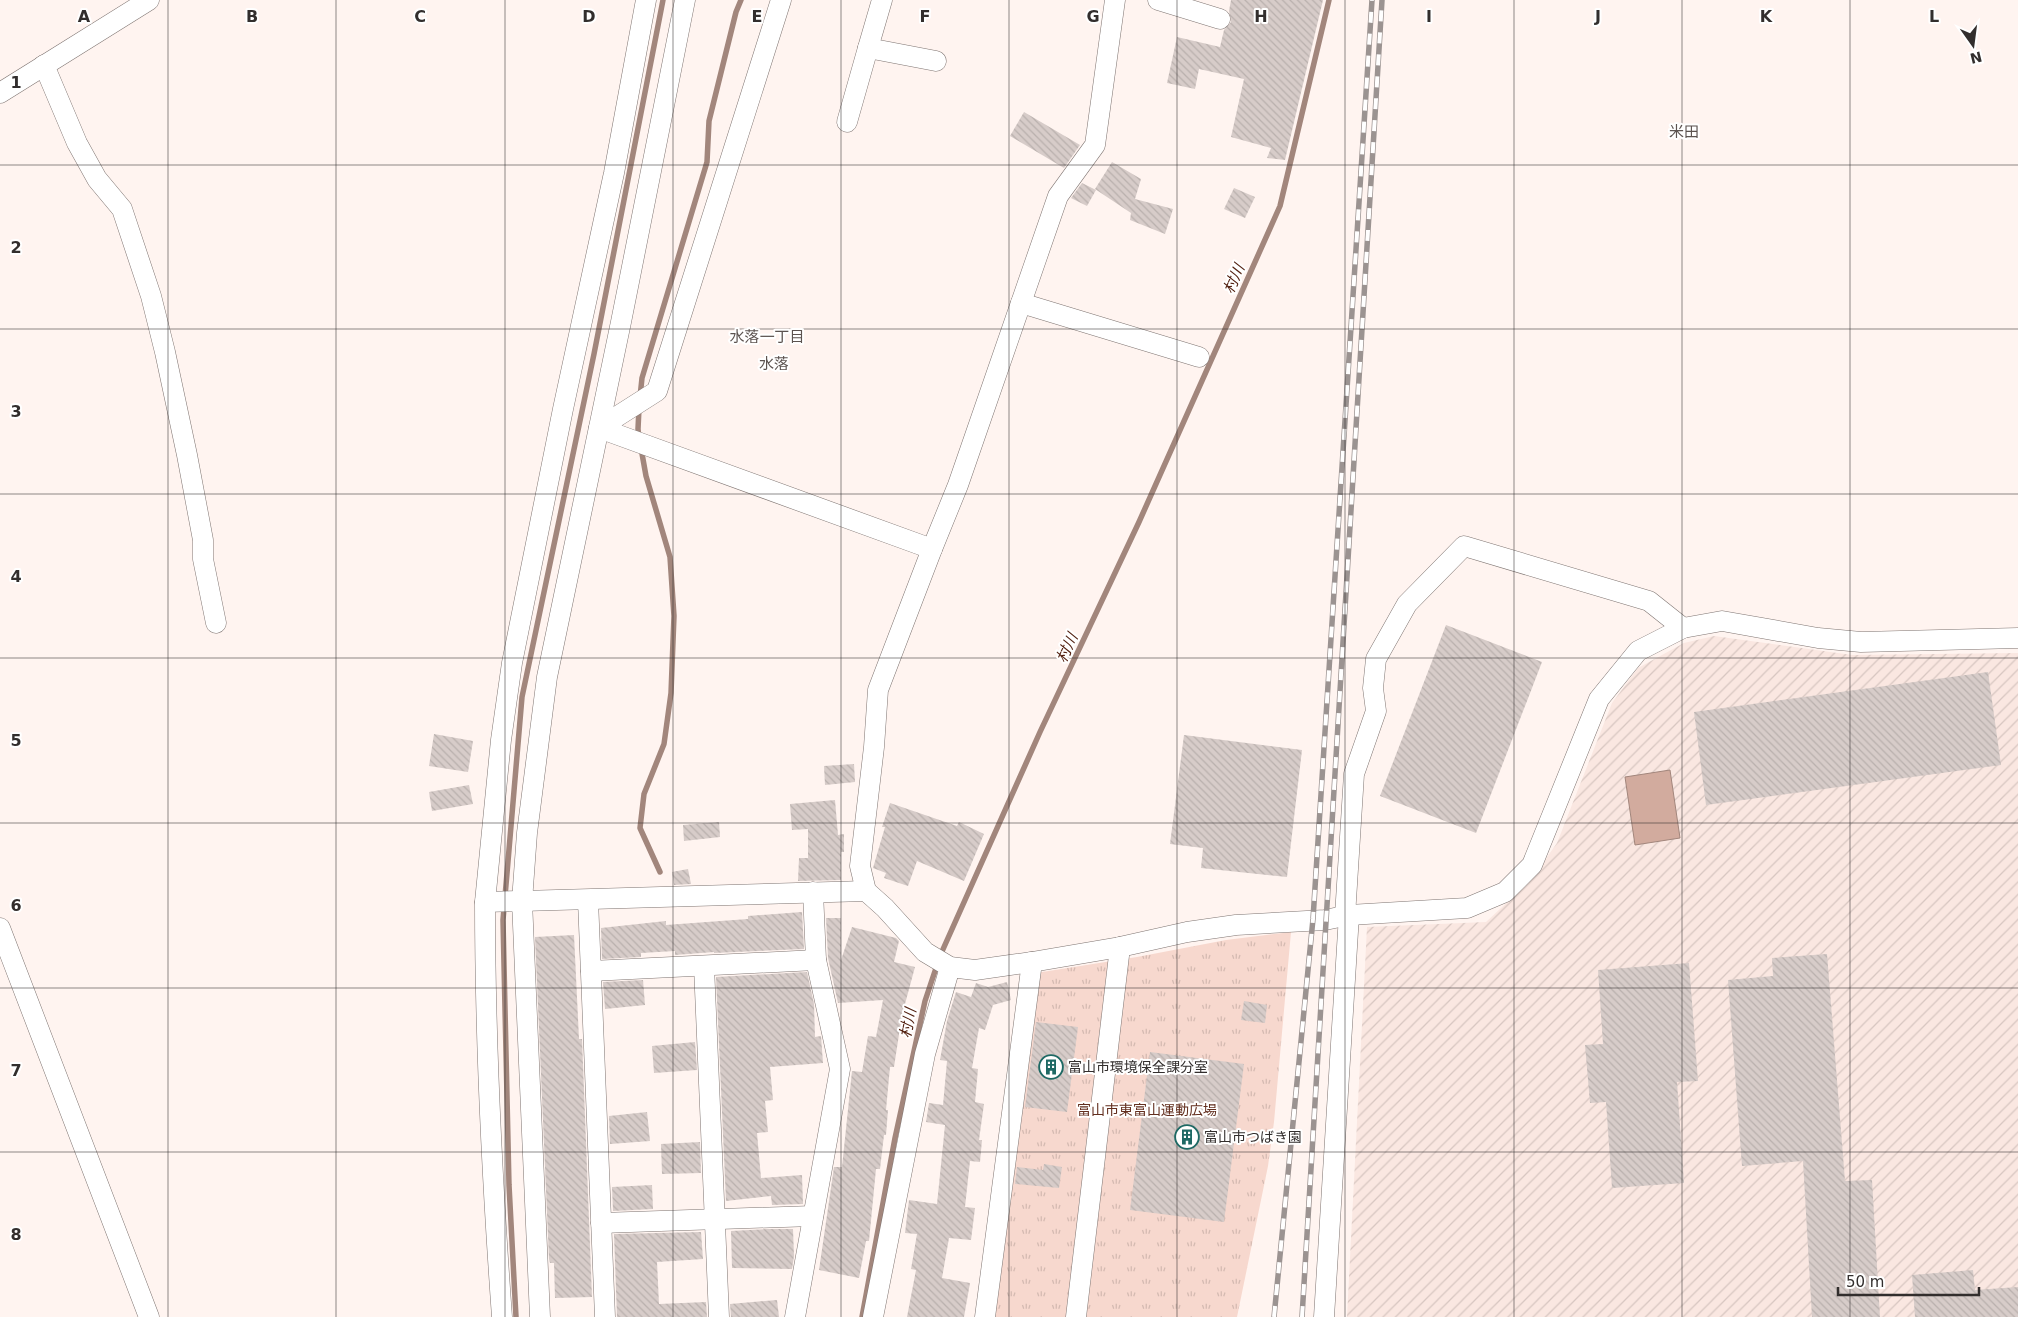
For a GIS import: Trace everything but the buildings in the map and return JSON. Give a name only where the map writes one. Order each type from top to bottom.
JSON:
[{"type":"street","points":[[0,93],[149,0]]},
{"type":"street","points":[[502,1317],[490,1126],[485,983],[485,902],[499,759],[512,663],[566,390],[614,173],[646,0]]},
{"type":"street","points":[[540,1317],[522,901],[527,833],[547,678],[686,0]]},
{"type":"street","points":[[599,428],[657,391],[781,0]]},
{"type":"street","points":[[847,122],[882,0]]},
{"type":"street","points":[[1116,0],[1095,145],[1058,196],[958,485],[878,690],[874,747],[860,866],[866,891],[928,954],[949,967],[975,970],[1120,947],[1206,929],[1236,925],[1325,920],[1347,916],[1467,908],[1505,892],[1532,865],[1599,699],[1638,651],[1683,628],[1722,620],[1818,638],[1861,642],[2018,638]]},
{"type":"street","points":[[1158,0],[1220,19]]},
{"type":"street","points":[[868,48],[936,61]]},
{"type":"street","points":[[44,65],[77,143],[97,179],[122,209],[151,296],[189,464],[204,540],[203,559],[216,623]]},
{"type":"street","points":[[1021,303],[1200,357]]},
{"type":"street","points":[[599,428],[932,549]]},
{"type":"street","points":[[1324,1317],[1354,774],[1376,712],[1373,688],[1376,659],[1407,604],[1464,546],[1649,601],[1683,628]]},
{"type":"street","points":[[485,902],[866,891]]},
{"type":"street","points":[[794,1317],[840,1068],[816,960],[813,892]]},
{"type":"street","points":[[588,900],[605,1317]]},
{"type":"street","points":[[0,928],[149,1317]]},
{"type":"street","points":[[1076,1317],[1120,947]]},
{"type":"street","points":[[591,971],[816,960]]},
{"type":"street","points":[[985,1317],[1032,962]]},
{"type":"street","points":[[704,966],[718,1317]]},
{"type":"street","points":[[873,1317],[926,1054],[949,967]]},
{"type":"street","points":[[601,1223],[813,1216]]},
{"type":"shaded area","points":[[1714,636],[1852,655],[2018,653],[2018,1317],[1347,1317],[1367,927],[1486,922],[1530,881],[1557,843],[1612,703],[1638,668],[1684,643]]},
{"type":"shaded area","points":[[1670,770],[1680,838],[1635,845],[1625,777]]},
{"type":"green space","name":"富山市東富山運動広場","points":[[1291,932],[1274,1122],[1268,1166],[1237,1317],[990,1317],[1036,973],[1137,957],[1226,940]]},
{"type":"waterway","points":[[516,1317],[509,1185],[503,920],[522,697],[594,354],[663,0]]},
{"type":"waterway","points":[[640,397],[642,378],[707,162],[709,121],[736,12],[741,0]]},
{"type":"waterway","name":"村川","points":[[940,956],[1040,732],[1139,522],[1280,206],[1329,0]]},
{"type":"waterway","points":[[639,408],[639,439]]},
{"type":"waterway","points":[[641,448],[646,476],[670,557],[674,616],[671,693],[664,744],[644,794],[640,828],[660,872]]},
{"type":"waterway","name":"村川","points":[[862,1317],[895,1138],[925,1001],[937,965]]},
{"type":"railway","points":[[1274,1317],[1313,919],[1372,0]]},
{"type":"railway","points":[[1302,1317],[1382,0]]},
{"type":"place","name":"富山市環境保全課分室","points":[[1051,1067]]},
{"type":"place","name":"富山市つばき園","points":[[1187,1137]]},
{"type":"district","name":"米田","points":[[1684,132]]},
{"type":"district","name":"水落一丁目","points":[[767,337]]},
{"type":"district","name":"水落","points":[[774,364]]}]
